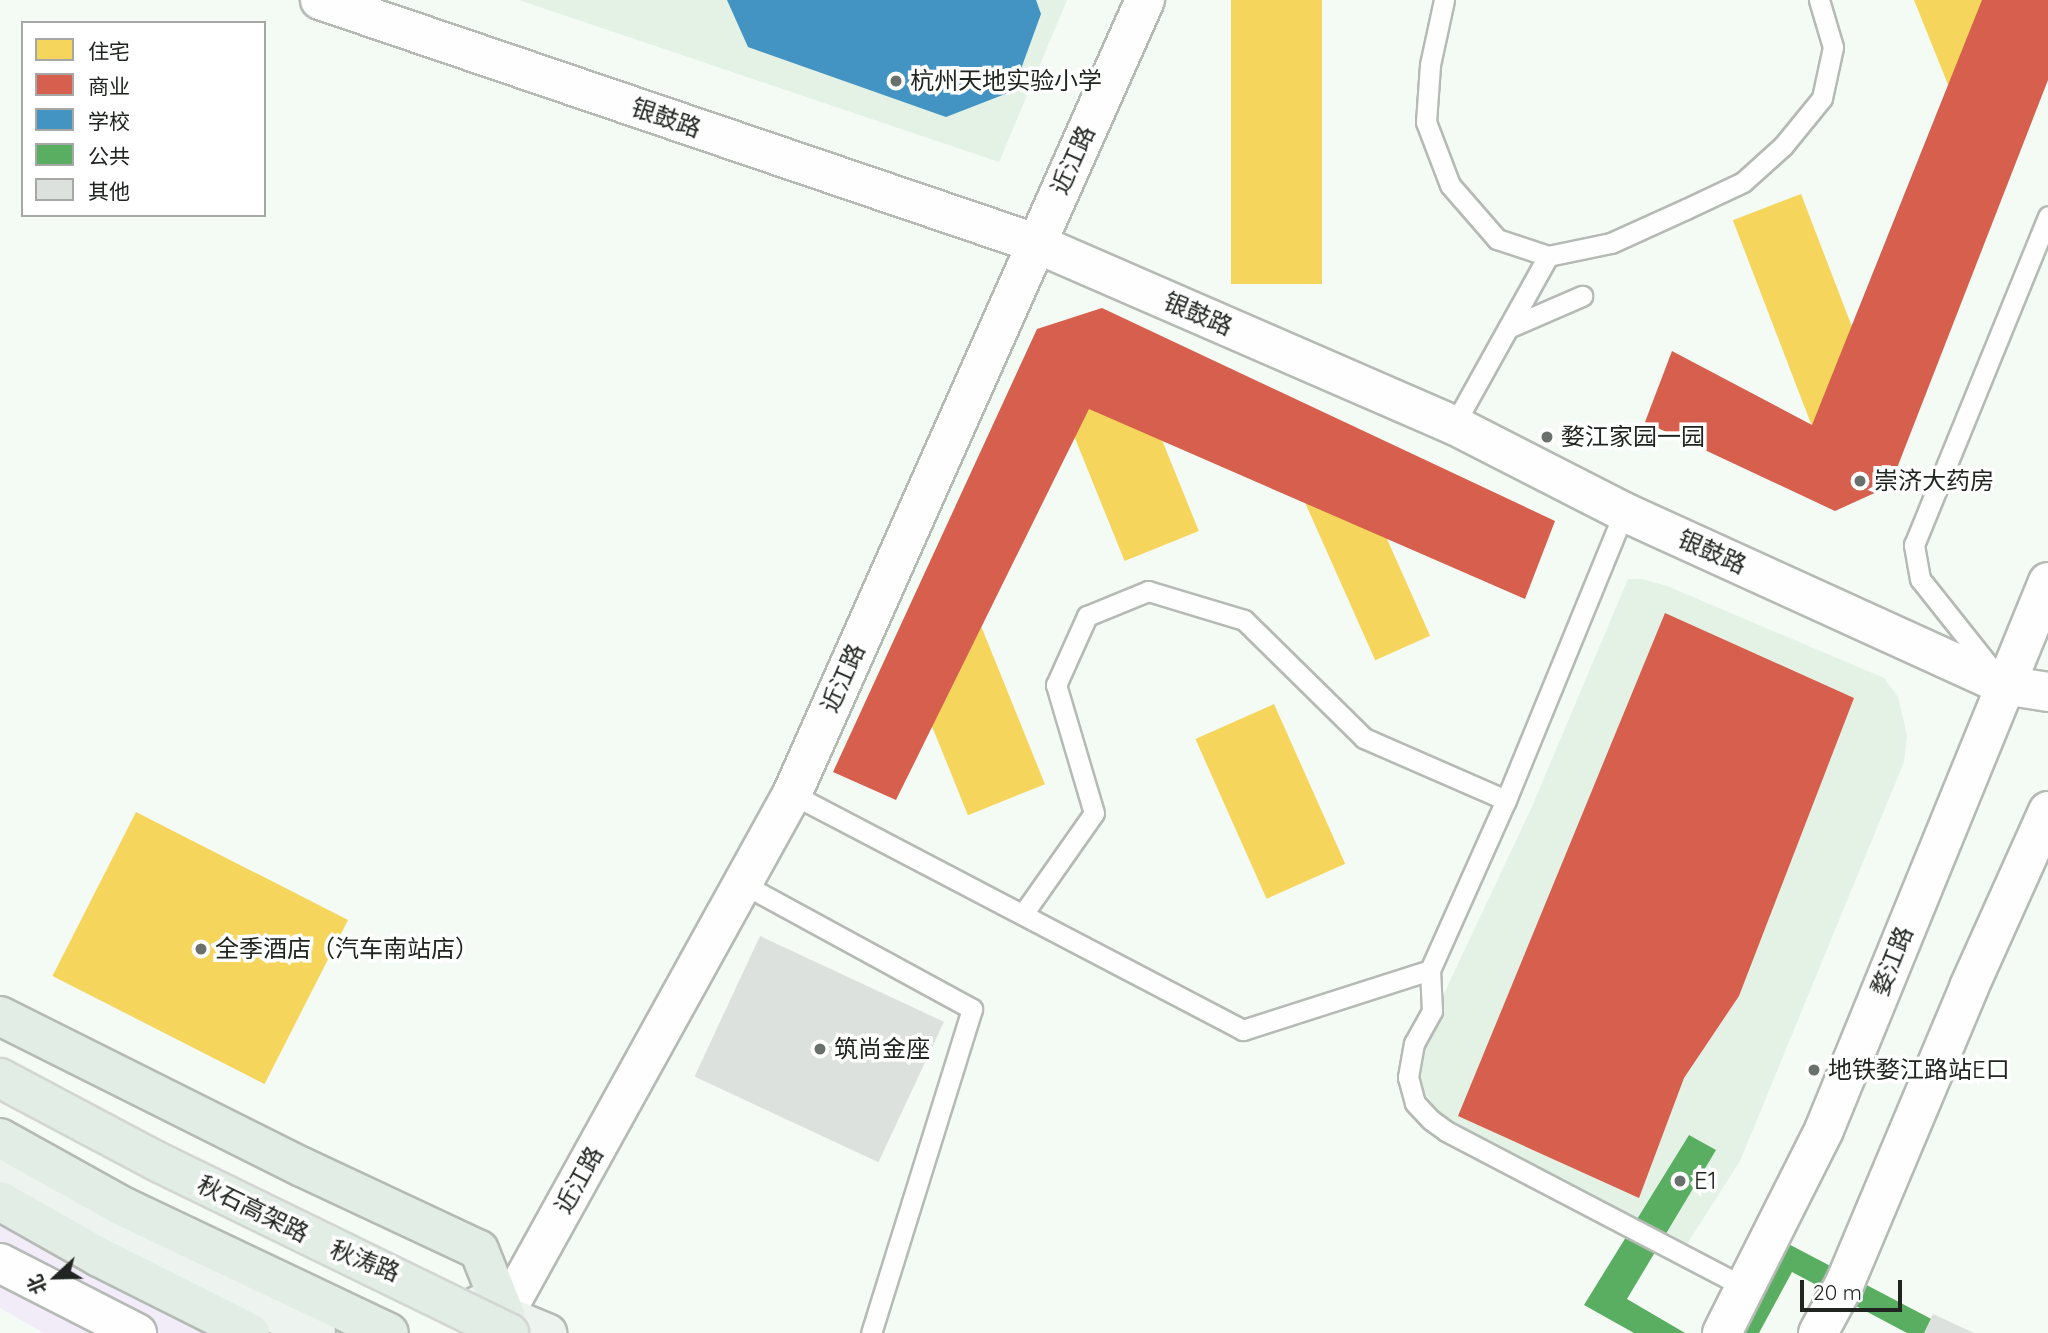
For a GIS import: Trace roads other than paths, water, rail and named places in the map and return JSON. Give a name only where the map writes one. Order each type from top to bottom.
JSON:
[{"type":"highway","points":[[16,1024],[302,1167],[479,1251],[503,1327]]},
{"type":"highway","name":"秋石高架路","points":[[0,1078],[156,1161],[503,1327]]},
{"type":"highway","points":[[0,1138],[124,1207],[389,1333]]},
{"type":"highway","points":[[0,1201],[99,1257],[250,1333]]},
{"type":"main road","name":"秋涛路","points":[[0,1086],[260,1220],[503,1327],[547,1333]]},
{"type":"main road","points":[[0,1177],[147,1253],[316,1333]]},
{"type":"street","name":"银鼓路","points":[[320,0],[1035,243],[1454,425],[1624,512],[2004,685],[2048,692]]},
{"type":"street","name":"近江路","points":[[503,1327],[792,794],[1145,0]]},
{"type":"street","name":"婺江路","points":[[1722,1333],[1824,1130],[2048,582]]},
{"type":"street","points":[[1818,1333],[1844,1285],[1969,987],[2048,811]]},
{"type":"street","points":[[0,1263],[137,1333]]},
{"type":"lane","points":[[1444,0],[1430,65],[1426,122],[1450,185],[1497,239],[1548,256],[1611,243],[1743,183],[1783,146],[1822,98],[1833,47],[1819,0]]},
{"type":"lane","points":[[2004,685],[1920,579],[1914,545],[2048,216]]},
{"type":"lane","points":[[1454,425],[1548,256]]},
{"type":"lane","points":[[1508,328],[1582,296]]},
{"type":"lane","points":[[1624,512],[1506,800],[1430,970],[1432,1011],[1414,1043],[1408,1077],[1415,1103],[1446,1131],[1745,1287]]},
{"type":"lane","points":[[1023,914],[1094,813],[1056,685],[1087,615],[1148,591],[1244,620],[1364,738],[1506,800]]},
{"type":"lane","points":[[792,794],[1243,1030],[1430,970]]},
{"type":"lane","points":[[743,884],[972,1009],[871,1333]]},
{"type":"place","name":"杭州天地实验小学","points":[[896,81]]},
{"type":"place","name":"婺江家园一园","points":[[1547,437]]},
{"type":"place","name":"崇济大药房","points":[[1860,481]]},
{"type":"place","name":"全季酒店（汽车南站店）","points":[[201,949]]},
{"type":"place","name":"筑尚金座","points":[[820,1049]]},
{"type":"place","name":"地铁婺江路站E口","points":[[1814,1070]]},
{"type":"place","name":"E1","points":[[1680,1181]]}]
